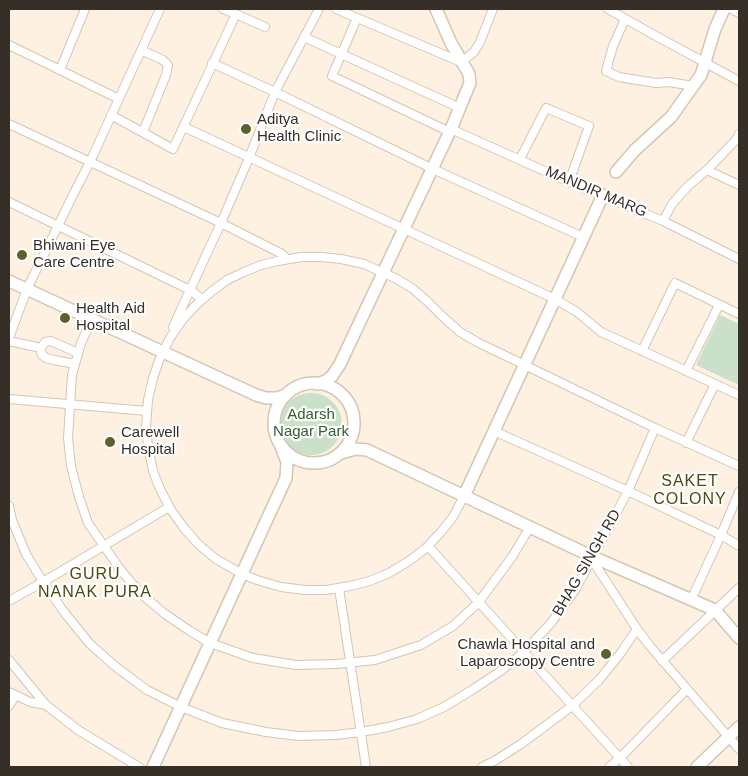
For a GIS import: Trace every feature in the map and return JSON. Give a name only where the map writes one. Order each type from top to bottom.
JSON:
[{"type":"street","points":[[60,70],[85,9]]},
{"type":"street","points":[[41,348],[9,340],[27,290],[90,162],[160,9]]},
{"type":"street","points":[[223,9],[266,27]]},
{"type":"street","points":[[318,9],[275,92],[250,158],[163,352],[153,378],[148,400],[146,426],[148,447],[153,471],[160,489],[169,507],[184,528],[198,544],[216,559],[242,574],[281,587],[326,590],[370,581],[409,561],[428,546],[453,517],[464,496],[603,195]]},
{"type":"street","points":[[336,9],[461,62]]},
{"type":"street","points":[[274,425],[277,408],[286,395],[301,385],[317,384],[326,381],[340,364],[433,169],[470,83],[469,74],[451,43],[436,9]]},
{"type":"street","points":[[461,62],[474,52],[493,9]]},
{"type":"street","points":[[611,9],[739,81]]},
{"type":"street","points":[[616,172],[635,150],[671,117],[693,86],[700,75],[715,29],[724,9]]},
{"type":"street","points":[[731,9],[739,13]]},
{"type":"street","points":[[111,115],[173,149],[236,14]]},
{"type":"street","points":[[341,54],[357,18]]},
{"type":"street","points":[[625,18],[613,46],[606,71],[619,77],[693,86]]},
{"type":"street","points":[[304,37],[460,108]]},
{"type":"street","points":[[9,45],[119,98]]},
{"type":"street","points":[[141,50],[163,60],[168,66],[143,132]]},
{"type":"street","name":"MANDIR MARG","points":[[341,54],[332,76],[569,182],[663,221],[739,259]]},
{"type":"street","points":[[212,64],[275,92],[433,169],[583,237]]},
{"type":"street","points":[[520,159],[546,108],[589,126],[569,182]]},
{"type":"street","points":[[9,124],[221,223],[282,254],[286,259]]},
{"type":"street","points":[[184,127],[555,299],[577,312],[601,332],[739,395]]},
{"type":"street","points":[[663,221],[672,204],[736,140],[739,134]]},
{"type":"street","points":[[707,170],[739,185]]},
{"type":"street","points":[[9,202],[190,290],[202,300]]},
{"type":"street","points":[[163,352],[183,319],[202,300],[227,280],[261,265],[286,259],[301,257],[341,259],[364,264],[384,272],[412,288],[460,332],[477,342],[686,443],[739,466]]},
{"type":"street","points":[[9,281],[256,395],[266,398],[277,398],[286,395]]},
{"type":"street","points":[[642,351],[675,284],[739,314]]},
{"type":"street","points":[[686,371],[719,304]]},
{"type":"street","points":[[92,319],[81,343],[72,375],[69,404],[68,438],[71,466],[78,497],[88,523],[120,570],[140,593],[165,614],[210,642],[253,658],[296,665],[336,664],[374,660],[421,645],[453,626],[478,603],[512,558],[530,527]]},
{"type":"street","points":[[75,364],[46,358],[40,352],[41,348],[45,342],[51,341],[78,353]]},
{"type":"street","points":[[340,364],[338,385],[351,408],[354,419],[353,431],[348,445],[341,453]]},
{"type":"street","points":[[317,384],[332,388],[342,394]]},
{"type":"street","points":[[686,443],[715,384]]},
{"type":"street","points":[[153,767],[286,478],[287,462],[276,436],[274,425],[268,409],[256,395]]},
{"type":"street","points":[[9,399],[147,411]]},
{"type":"street","name":"BHAG SINGH RD","points":[[9,506],[12,520],[26,554],[64,612],[90,644],[116,667],[147,690],[180,707],[222,723],[266,732],[298,736],[361,732],[417,719],[444,706],[502,670],[523,653],[552,623],[574,590],[628,490],[655,428]]},
{"type":"street","points":[[353,431],[359,442],[367,450],[593,557],[715,610],[739,638]]},
{"type":"street","points":[[494,431],[628,490],[721,535],[739,546]]},
{"type":"street","points":[[280,444],[286,452],[296,459],[312,463]]},
{"type":"street","points":[[286,478],[297,468],[327,461],[341,453],[356,449],[367,450]]},
{"type":"street","points":[[691,600],[739,492]]},
{"type":"street","points":[[9,601],[169,507]]},
{"type":"street","points":[[428,546],[628,767]]},
{"type":"street","points":[[593,557],[596,566],[637,629],[662,661],[739,749]]},
{"type":"street","points":[[339,588],[366,767]]},
{"type":"street","points":[[662,661],[739,588]]},
{"type":"street","points":[[482,767],[522,744],[572,706],[604,674],[637,629]]},
{"type":"street","points":[[9,660],[46,705],[78,730],[139,767]]},
{"type":"street","points":[[609,767],[687,690]]},
{"type":"street","points":[[9,706],[12,694],[30,702],[46,705]]},
{"type":"street","points":[[696,767],[739,726]]},
{"type":"green space","points":[[720,315],[739,324],[739,385],[696,365]]},
{"type":"green space","name":"Adarsh Nagar Park","points":[[311,393],[328,398],[333,402],[337,407],[342,424],[337,441],[333,446],[328,450],[311,455],[294,450],[289,446],[285,441],[280,424],[285,407],[289,402],[294,398]]},
{"type":"place","name":"Aditya Health Clinic","points":[[246,129]]},
{"type":"place","name":"Bhiwani Eye Care Centre","points":[[22,255]]},
{"type":"place","name":"Health Aid Hospital","points":[[65,318]]},
{"type":"place","name":"Carewell Hospital","points":[[110,442]]},
{"type":"place","name":"Chawla Hospital and Laparoscopy Centre","points":[[606,654]]},
{"type":"district","name":"SAKET COLONY","points":[[690,491]]},
{"type":"district","name":"GURU NANAK PURA","points":[[95,584]]}]
